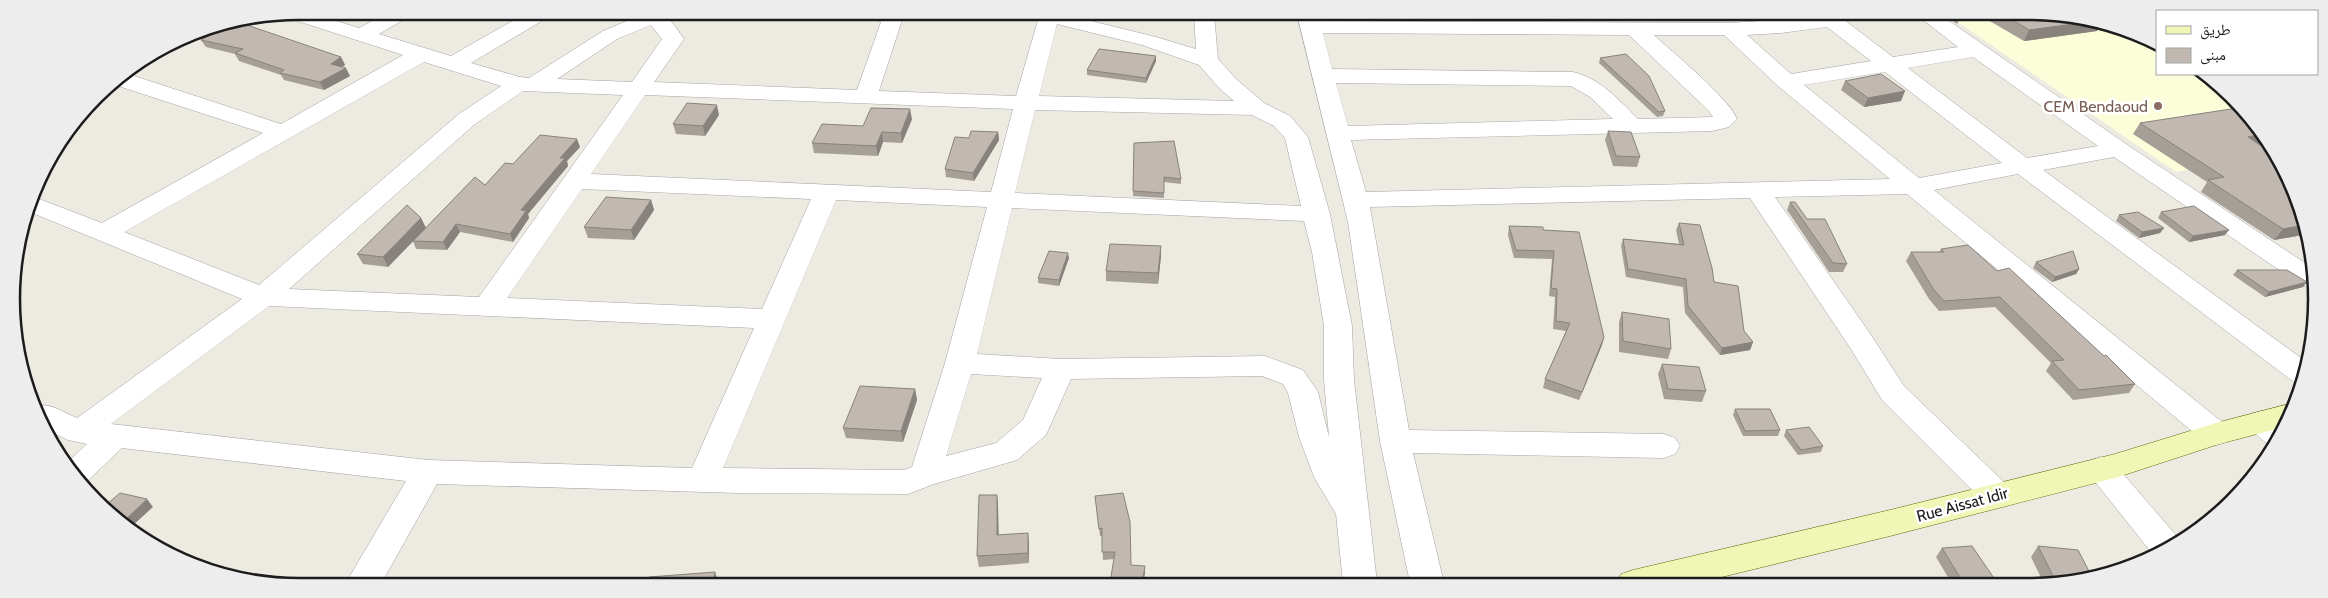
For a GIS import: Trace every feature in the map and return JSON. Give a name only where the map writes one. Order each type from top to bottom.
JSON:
[{"type":"street","points":[[312,20],[420,55],[526,84],[1026,103],[1256,108]]},
{"type":"street","points":[[362,35],[389,20]]},
{"type":"street","points":[[453,64],[529,20]]},
{"type":"street","points":[[79,432],[263,297],[467,119],[610,35],[639,20]]},
{"type":"street","points":[[486,308],[673,39],[658,20]]},
{"type":"street","points":[[866,96],[892,20]]},
{"type":"street","points":[[925,474],[960,362],[1046,20]]},
{"type":"street","points":[[1070,20],[1149,41],[1207,60],[1228,84],[1256,108],[1282,121],[1296,137],[1317,214],[1338,326],[1339,380],[1351,513],[1359,578]]},
{"type":"street","points":[[1204,20],[1207,60]]},
{"type":"street","points":[[1425,578],[1395,441],[1361,222],[1308,21],[1635,29],[1729,29],[1781,27],[1818,20]]},
{"type":"street","points":[[1831,20],[2022,166],[2298,371]]},
{"type":"street","points":[[1934,20],[2118,149],[2307,276]]},
{"type":"street","points":[[1338,133],[1712,124],[1725,119],[1723,112],[1716,105],[1635,29]]},
{"type":"street","points":[[1729,29],[1786,81],[2216,434]]},
{"type":"street","points":[[1786,81],[1977,50]]},
{"type":"street","points":[[105,232],[420,55]]},
{"type":"street","points":[[1323,76],[1573,79],[1600,94],[1632,126]]},
{"type":"street","points":[[125,81],[283,132]]},
{"type":"street","points":[[1355,200],[1914,186],[2118,149]]},
{"type":"street","points":[[575,181],[1317,214]]},
{"type":"street","points":[[1758,190],[1862,342],[1893,393],[1998,495]]},
{"type":"street","points":[[702,480],[827,191]]},
{"type":"street","points":[[36,206],[263,297],[772,319]]},
{"type":"street","points":[[960,362],[1061,369],[1265,366],[1293,377],[1303,392],[1314,436],[1330,477],[1351,513]]},
{"type":"street","points":[[47,417],[79,432],[428,472],[702,480],[908,482],[925,474],[1006,452],[1036,427],[1061,369]]},
{"type":"street","name":"Rue Aissat Idir","points":[[1663,578],[2101,469],[2216,434],[2277,425]]},
{"type":"street","points":[[79,470],[116,436]]},
{"type":"street","points":[[1395,441],[1664,446]]},
{"type":"street","points":[[2101,469],[2163,544]]},
{"type":"street","points":[[366,578],[428,472]]},
{"type":"shaded area","name":"CEM Bendaoud","points":[[1955,20],[2065,22],[2083,25],[2136,41],[2156,51],[2156,75],[2195,75],[2213,89],[2239,115],[2268,155],[2176,172]]},
{"type":"building","points":[[2013,20],[2076,24],[2029,30]]},
{"type":"building","points":[[246,25],[341,57],[331,64],[346,68],[320,82],[280,73],[284,70],[235,53],[243,49],[201,40],[211,34]]},
{"type":"building","points":[[1099,49],[1156,56],[1146,78],[1087,70]]},
{"type":"building","points":[[1626,54],[1649,76],[1665,111],[1659,112],[1600,58]]},
{"type":"building","points":[[1881,74],[1905,91],[1868,98],[1845,81]]},
{"type":"building","points":[[687,103],[717,105],[703,126],[673,124]]},
{"type":"building","points":[[871,108],[910,109],[901,133],[882,132],[876,146],[812,143],[822,124],[863,126]]},
{"type":"building","points":[[2233,109],[2255,136],[2248,137],[2263,147],[2271,160],[2287,192],[2298,226],[2283,229],[2208,180],[2224,177],[2140,123]]},
{"type":"building","points":[[971,131],[998,132],[973,173],[945,169],[955,137],[969,138]]},
{"type":"building","points":[[1608,131],[1631,132],[1640,157],[1616,156]]},
{"type":"building","points":[[540,135],[577,139],[560,158],[565,158],[521,210],[526,211],[510,234],[456,224],[443,242],[413,241],[475,177],[485,185],[505,163],[513,164]]},
{"type":"building","points":[[1174,141],[1181,179],[1164,177],[1164,193],[1133,191],[1134,143]]},
{"type":"building","points":[[606,197],[651,200],[631,230],[584,227]]},
{"type":"building","points":[[1790,202],[1795,202],[1807,219],[1825,219],[1847,264],[1833,263]]},
{"type":"building","points":[[407,205],[421,218],[383,257],[357,254]]},
{"type":"building","points":[[2194,206],[2229,230],[2193,236],[2161,212]]},
{"type":"building","points":[[2138,212],[2164,228],[2142,232],[2119,215]]},
{"type":"building","points":[[1679,223],[1700,225],[1714,282],[1738,286],[1744,331],[1753,342],[1722,348],[1688,306],[1686,279],[1628,269],[1623,239],[1684,245]]},
{"type":"building","points":[[1509,226],[1543,227],[1543,230],[1579,232],[1604,337],[1582,392],[1545,379],[1570,323],[1556,321],[1557,289],[1551,288],[1554,251],[1516,250]]},
{"type":"building","points":[[1110,244],[1161,246],[1158,273],[1106,271]]},
{"type":"building","points":[[1968,245],[1997,271],[2009,268],[2104,356],[2106,355],[2135,384],[2079,390],[2052,361],[2064,360],[2000,297],[1944,301],[1934,290],[1911,252],[1944,252],[1941,249]]},
{"type":"building","points":[[1049,251],[1068,253],[1059,280],[1038,278]]},
{"type":"building","points":[[2073,251],[2079,269],[2055,277],[2036,262]]},
{"type":"building","points":[[2237,270],[2287,270],[2307,282],[2269,292]]},
{"type":"building","points":[[1622,312],[1669,319],[1671,349],[1623,341]]},
{"type":"building","points":[[1662,364],[1699,367],[1706,391],[1668,389]]},
{"type":"building","points":[[860,386],[915,389],[901,431],[843,428]]},
{"type":"building","points":[[1735,409],[1770,409],[1780,430],[1745,431]]},
{"type":"building","points":[[1809,427],[1823,446],[1801,450],[1786,430]]},
{"type":"building","points":[[120,493],[147,499],[127,518],[109,503]]},
{"type":"building","points":[[1123,493],[1130,522],[1131,565],[1145,566],[1143,578],[1111,578],[1115,552],[1102,552],[1102,528],[1099,529],[1095,496]]},
{"type":"building","points":[[979,495],[997,495],[997,535],[1028,533],[1028,553],[977,556]]},
{"type":"building","points":[[1972,546],[1994,578],[1960,578],[1942,548]]},
{"type":"building","points":[[2038,546],[2078,550],[2089,571],[2053,577]]},
{"type":"building","points":[[715,572],[714,578],[649,577]]},
{"type":"place","name":"CEM Bendaoud","points":[[2158,106]]}]
